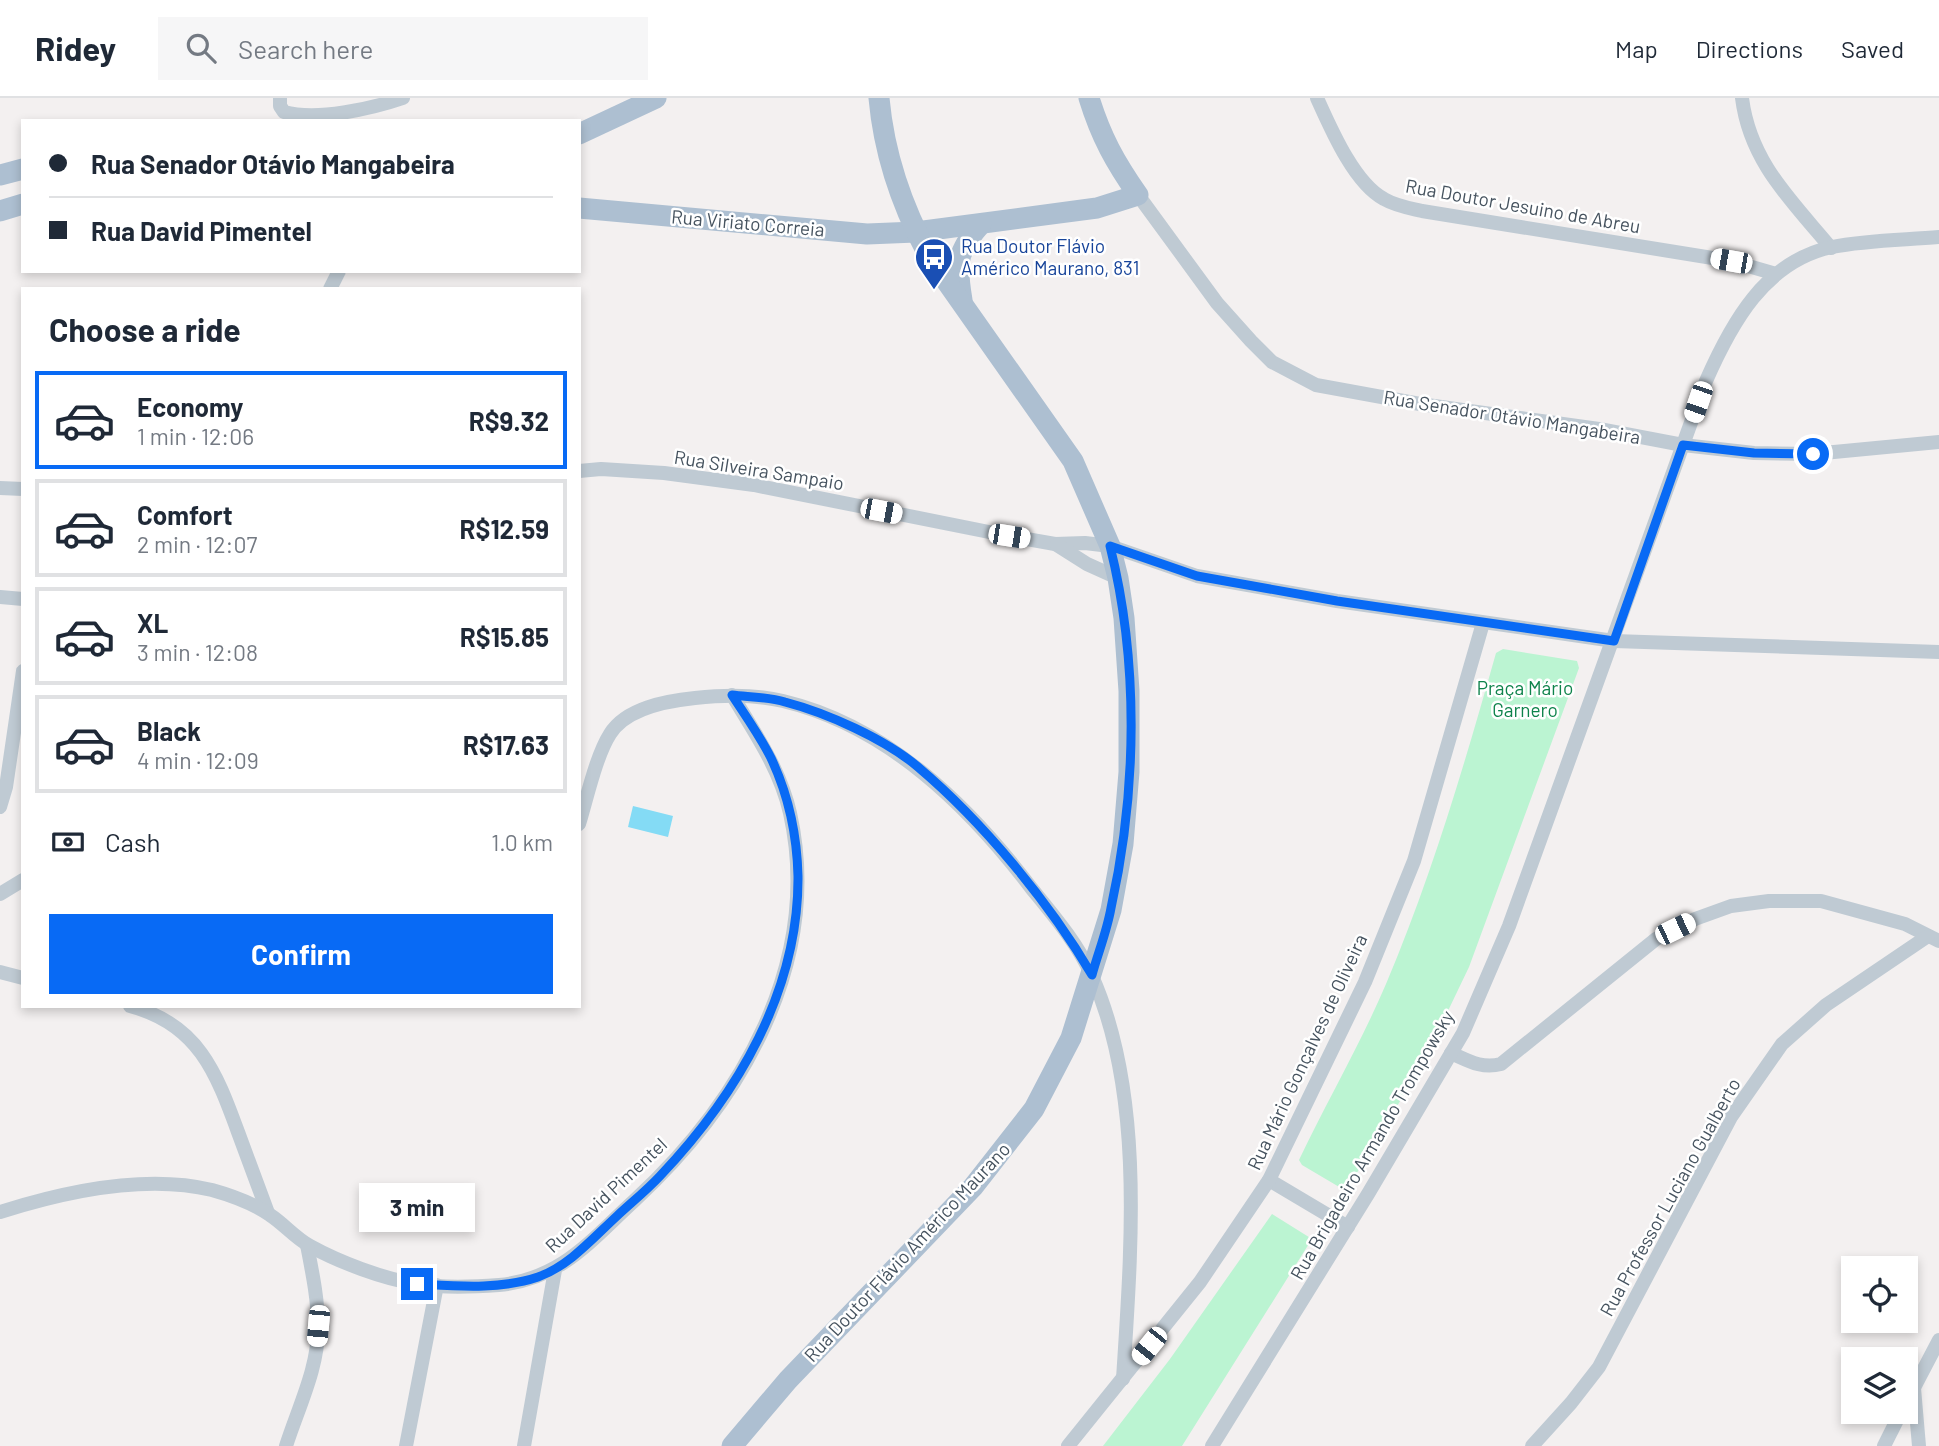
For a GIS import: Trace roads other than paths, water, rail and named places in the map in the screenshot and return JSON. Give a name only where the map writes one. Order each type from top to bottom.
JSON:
[{"type":"main road","points":[[581,133],[656,98]]},
{"type":"main road","name":"Rua Doutor Flávio Américo Maurano","points":[[732,1446],[788,1380],[973,1187],[1034,1109],[1071,1038],[1114,897],[1123,845],[1129,772],[1129,691],[1118,578],[1110,546],[1073,461],[930,258],[916,232],[889,158],[879,98]]},
{"type":"main road","name":"Rua Senador Otávio Mangabeira","points":[[1089,98],[1100,132],[1120,169],[1139,195]]},
{"type":"main road","points":[[0,175],[21,170]]},
{"type":"main road","name":"Rua Viriato Correia","points":[[581,208],[867,234],[916,232],[981,224],[1117,204],[1139,195]]},
{"type":"main road","points":[[0,211],[21,205]]},
{"type":"main road","points":[[962,302],[960,256],[963,244],[981,224]]},
{"type":"street","points":[[280,98],[280,106],[284,112],[307,114],[349,112],[381,106],[403,98]]},
{"type":"street","name":"Rua Doutor Jesuino de Abreu","points":[[1317,98],[1360,178],[1367,187],[1396,205],[1731,261],[1776,274]]},
{"type":"street","points":[[1742,98],[1754,147],[1769,174],[1831,247]]},
{"type":"street","name":"Rua Senador Otávio Mangabeira","points":[[1139,195],[1217,303],[1251,341],[1272,362],[1316,386],[1420,404],[1599,429],[1683,445],[1754,453],[1813,454],[1939,442]]},
{"type":"street","name":"Rua Senador Otávio Mangabeira","points":[[1117,204],[1157,221]]},
{"type":"street","name":"Rua Brigadeiro Armando Trompowsky","points":[[1213,1446],[1464,1032],[1509,926],[1706,381],[1723,341],[1756,293],[1776,274],[1805,257],[1831,247],[1939,237]]},
{"type":"street","name":"Rua Silveira Sampaio","points":[[581,471],[601,469],[664,473],[754,485],[1055,544],[1110,546],[1197,576],[1483,623],[1614,641],[1939,652]]},
{"type":"street","points":[[0,488],[21,489]]},
{"type":"street","name":"Rua Silveira Sampaio","points":[[1055,544],[1087,564],[1118,578]]},
{"type":"street","points":[[0,597],[21,601]]},
{"type":"street","name":"Rua Mário Gonçalves de Oliveira","points":[[1068,1446],[1200,1282],[1269,1180],[1365,982],[1414,861],[1483,623]]},
{"type":"street","points":[[0,807],[6,787],[21,685]]},
{"type":"street","points":[[581,818],[602,751],[610,733],[624,720],[642,709],[665,702],[732,695],[783,701],[821,714],[864,734],[916,766],[954,800],[1016,868],[1070,937],[1092,975],[1104,1009],[1122,1076],[1128,1137],[1128,1293],[1123,1379]]},
{"type":"street","name":"Rua David Pimentel","points":[[0,1212],[85,1191],[128,1184],[210,1190],[268,1213],[307,1245],[375,1273],[417,1284],[501,1284],[536,1278],[555,1270],[660,1177],[700,1129],[731,1088],[747,1061],[779,994],[797,901],[795,845],[790,812],[771,757],[732,695]]},
{"type":"street","points":[[0,894],[21,881]]},
{"type":"street","points":[[1451,1053],[1476,1065],[1491,1067],[1501,1064],[1596,989],[1615,969],[1656,939],[1695,919],[1731,906],[1769,901],[1821,901],[1905,924],[1934,939]]},
{"type":"street","name":"Rua Professor Luciano Gualberto","points":[[1532,1446],[1599,1367],[1731,1117],[1782,1044],[1826,1004],[1934,939]]},
{"type":"street","points":[[0,972],[21,977]]},
{"type":"street","points":[[135,1008],[160,1017],[188,1037],[204,1056],[218,1079],[268,1213]]},
{"type":"street","points":[[1269,1180],[1348,1227]]},
{"type":"street","points":[[285,1446],[313,1366],[317,1345],[316,1299],[307,1245]]},
{"type":"street","points":[[524,1446],[555,1270]]},
{"type":"street","points":[[406,1446],[438,1285]]},
{"type":"street","points":[[1918,1380],[1935,1356],[1939,1340]]},
{"type":"street","points":[[1884,1446],[1895,1424]]},
{"type":"street","points":[[1917,1424],[1919,1446]]},
{"type":"water","points":[[633,806],[673,816],[668,837],[628,827]]},
{"type":"place","name":"Rua Doutor Flávio Américo Maurano, 831","points":[[934,291]]},
{"type":"park label","name":"Praça Mário Garnero","points":[[1525,699]]}]
